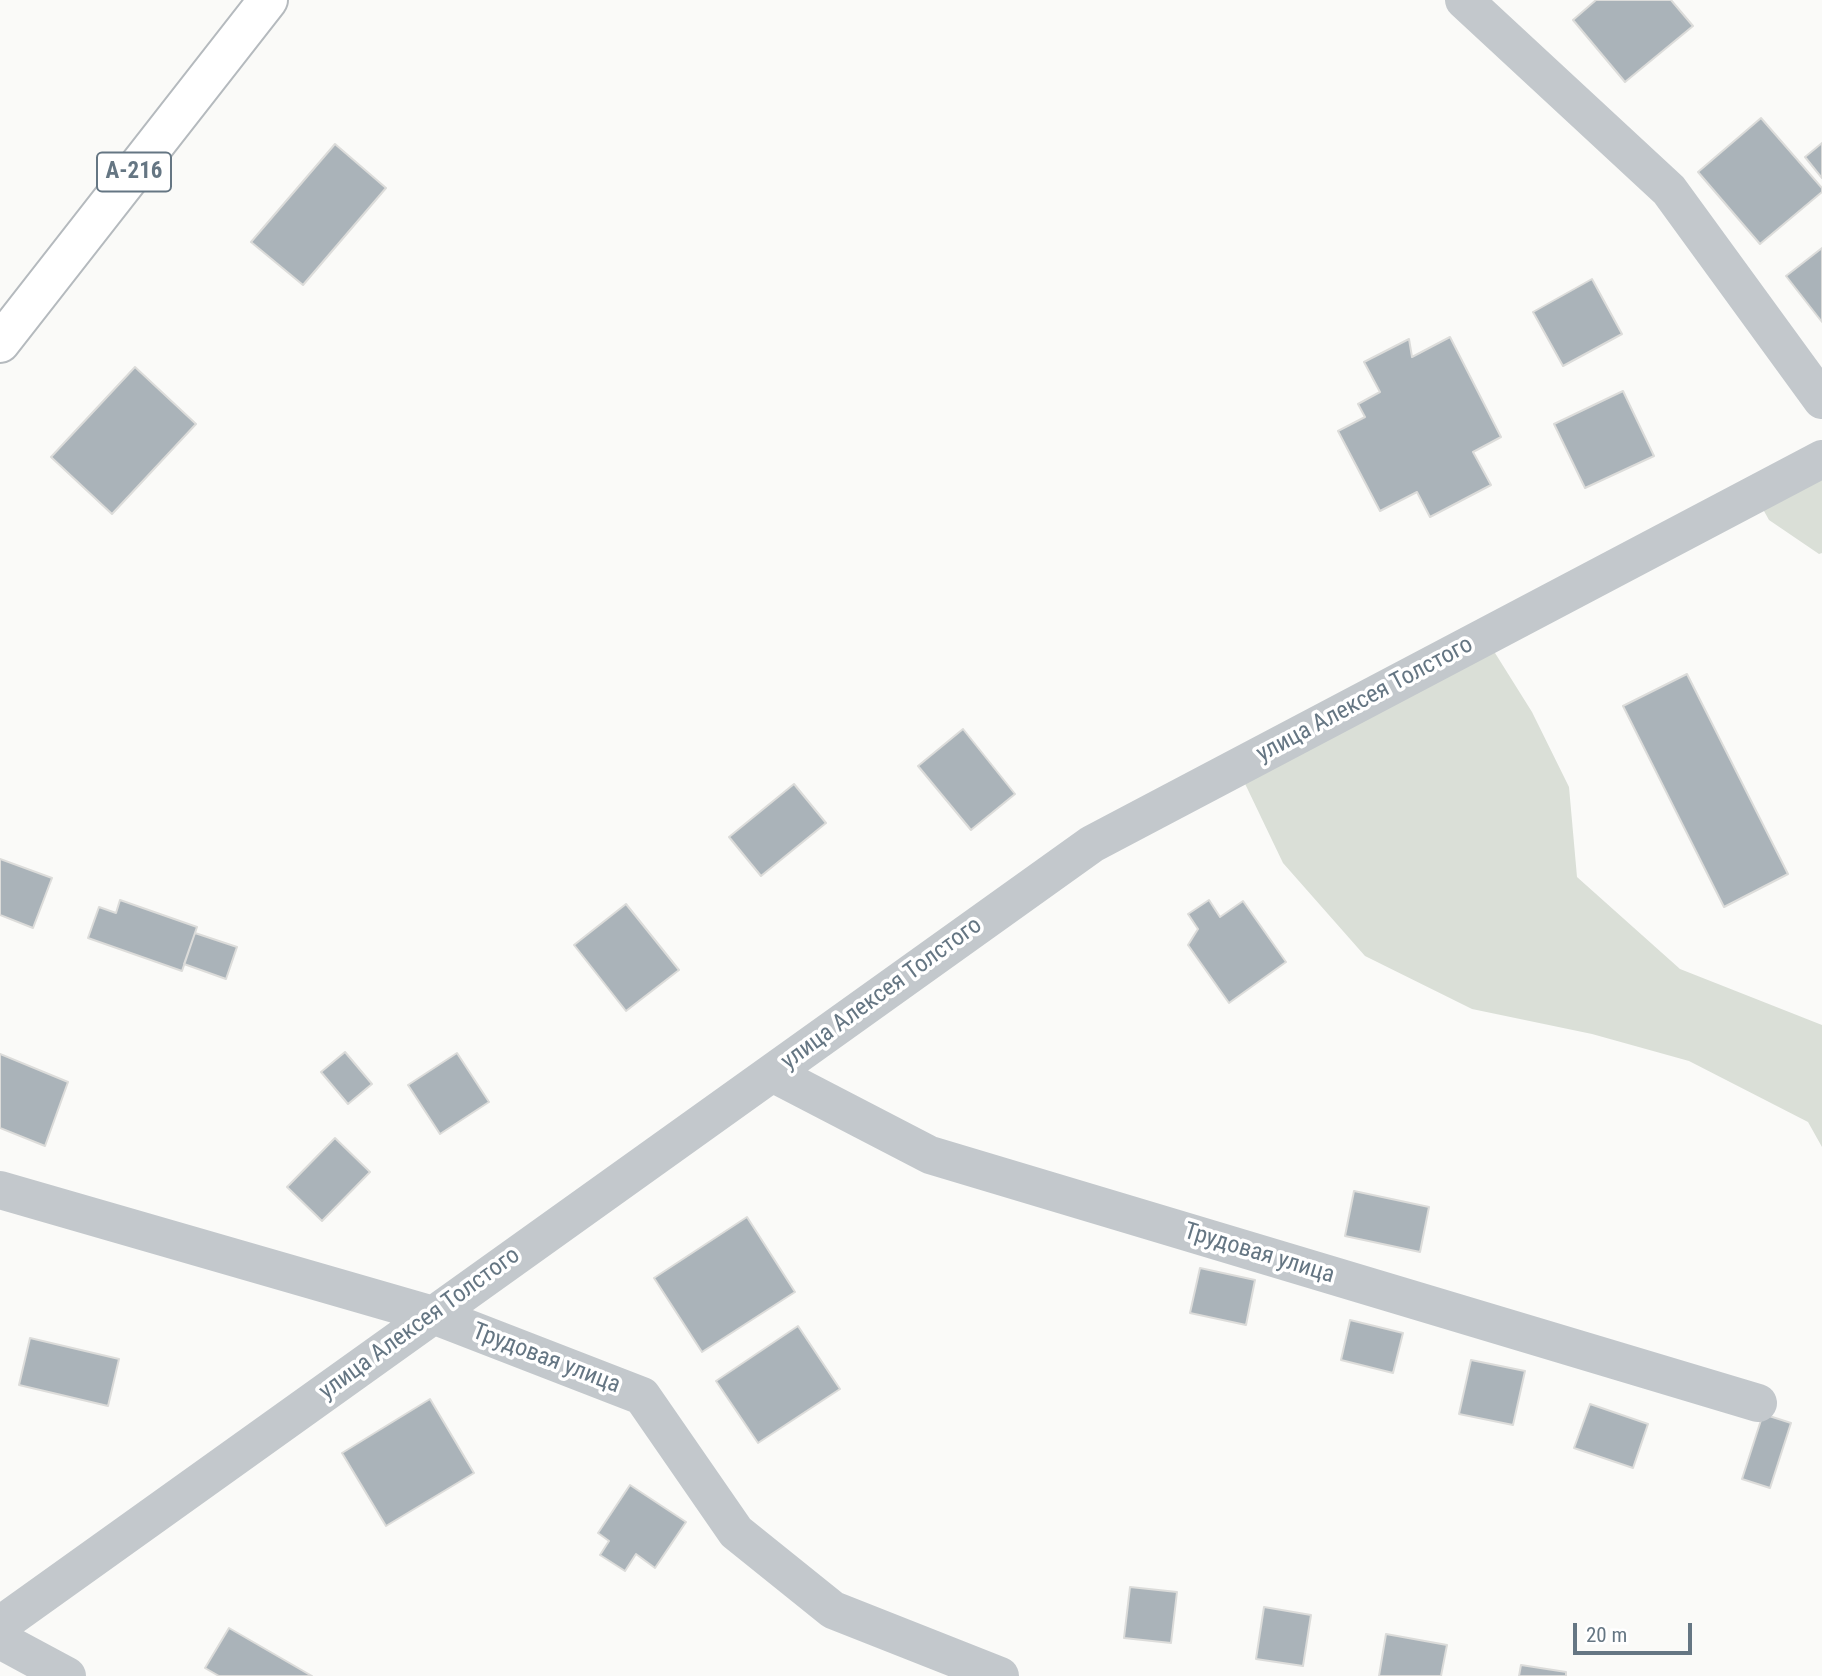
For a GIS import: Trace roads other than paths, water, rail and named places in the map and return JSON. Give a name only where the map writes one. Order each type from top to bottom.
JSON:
[{"type":"main road","name":"А-216","points":[[0,343],[268,0]]},
{"type":"street","points":[[1464,0],[1670,190],[1822,400]]},
{"type":"street","name":"улица Алексея Толстого","points":[[0,1625],[1092,844],[1822,459]]},
{"type":"street","name":"Трудовая улица","points":[[772,1073],[930,1155],[1758,1404]]},
{"type":"street","name":"Трудовая улица","points":[[0,1190],[433,1315],[642,1396],[736,1532],[833,1610],[1000,1676]]},
{"type":"street","points":[[0,1640],[67,1676]]}]
